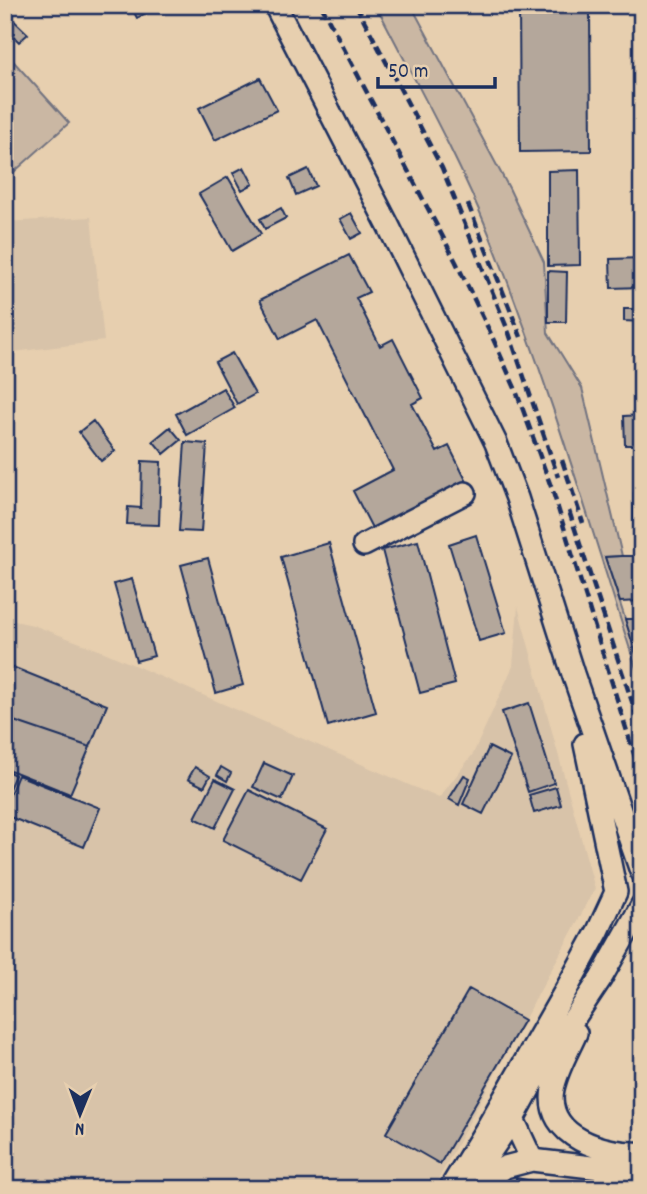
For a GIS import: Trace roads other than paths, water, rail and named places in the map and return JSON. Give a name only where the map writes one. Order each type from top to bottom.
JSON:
[{"type":"street","points":[[275,5],[496,443],[517,498],[573,674],[642,874]]},
{"type":"street","points":[[364,545],[466,493]]},
{"type":"street","points":[[450,1189],[567,988],[616,892],[573,674]]},
{"type":"street","points":[[616,892],[642,880]]},
{"type":"street","points":[[465,1189],[549,1071],[642,905]]},
{"type":"street","points":[[549,1071],[557,1117],[563,1128],[593,1146],[616,1152],[642,1153]]},
{"type":"street","points":[[507,1128],[536,1160]]},
{"type":"street","points":[[479,1189],[507,1128]]},
{"type":"street","points":[[536,1160],[555,1145],[563,1128]]},
{"type":"street","points":[[479,1189],[505,1167],[536,1160],[642,1173]]},
{"type":"railway","points":[[321,5],[456,262],[515,388],[553,492],[642,780]]},
{"type":"railway","points":[[356,5],[442,168],[509,333],[558,477]]},
{"type":"railway","points":[[468,204],[521,337]]},
{"type":"railway","points":[[562,460],[583,523]]},
{"type":"railway","points":[[569,511],[642,732]]}]
